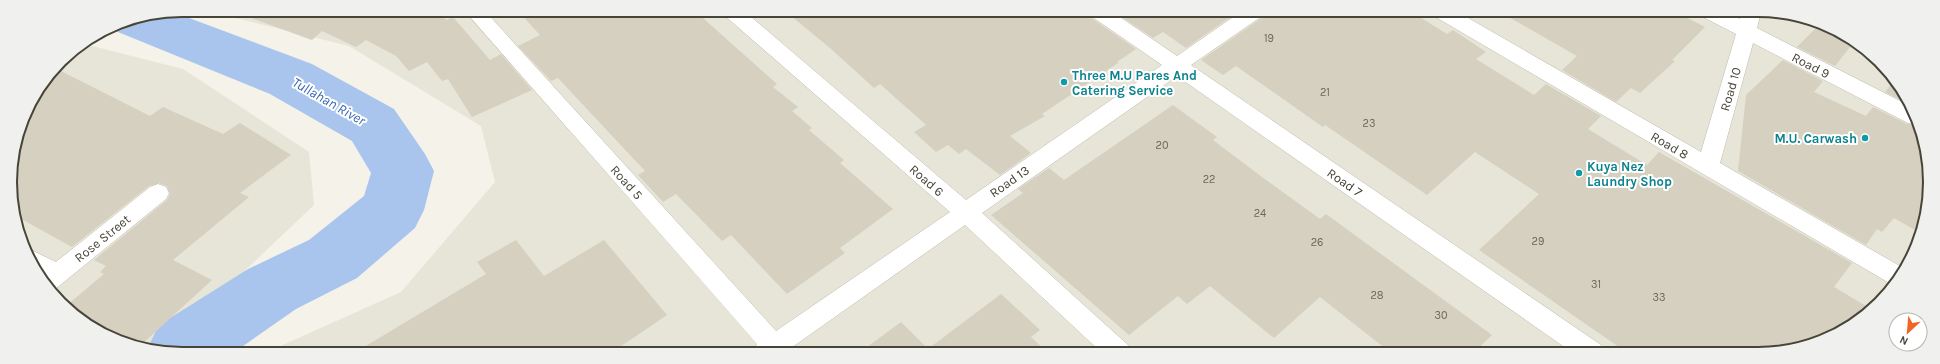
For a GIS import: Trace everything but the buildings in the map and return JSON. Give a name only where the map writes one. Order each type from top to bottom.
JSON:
[{"type":"street","name":"Road 5","points":[[479,17],[769,347]]},
{"type":"street","name":"Road 6","points":[[739,17],[965,212],[1113,347]]},
{"type":"street","name":"Road 7","points":[[1107,17],[1582,347]]},
{"type":"street","name":"Road 13","points":[[779,347],[965,212],[1246,17]]},
{"type":"street","name":"Road 8","points":[[1451,17],[1895,274]]},
{"type":"street","name":"Road 9","points":[[1719,17],[1908,114]]},
{"type":"street","name":"Road 10","points":[[1708,167],[1750,17]]},
{"type":"street","name":"Rose Street","points":[[51,279],[158,193]]},
{"type":"street","points":[[44,272],[51,279]]},
{"type":"shaded area","points":[[231,17],[1780,18],[1811,26],[1840,39],[1875,65],[1889,82],[1906,109],[1920,150],[1923,171],[1922,204],[1914,235],[1906,255],[1895,274],[1875,299],[1850,319],[1831,330],[1801,341],[1769,347],[278,347],[401,292],[495,182],[481,126],[349,46]]},
{"type":"shaded area","points":[[89,45],[183,69],[309,152],[314,205],[165,346],[160,346],[129,338],[99,325],[65,299],[51,282],[34,255],[20,214],[17,193],[18,160],[26,129],[39,99],[65,65]]},
{"type":"waterway","name":"Tullahan River","points":[[144,22],[291,79],[373,125],[403,171],[392,210],[333,259],[272,289],[192,342],[187,347]]},
{"type":"place","name":"Three M.U Pares And Catering Service","points":[[1064,82]]},
{"type":"place","name":"M.U. Carwash","points":[[1865,138]]},
{"type":"place","name":"Kuya Nez Laundry Shop","points":[[1579,173]]}]
